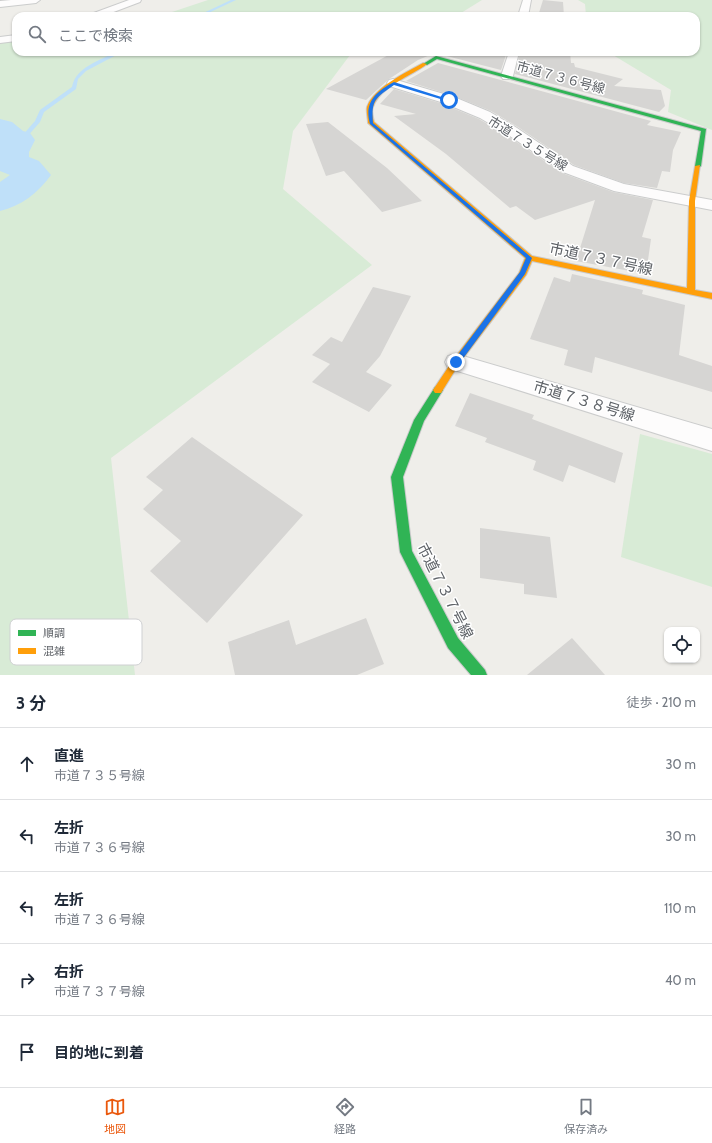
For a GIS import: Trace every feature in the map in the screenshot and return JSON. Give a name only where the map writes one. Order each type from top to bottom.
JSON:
[{"type":"street","points":[[0,4],[36,0]]},
{"type":"street","points":[[105,12],[137,0]]},
{"type":"street","points":[[524,12],[527,0]]},
{"type":"street","points":[[0,40],[12,38]]},
{"type":"street","points":[[507,76],[513,56]]},
{"type":"street","name":"市道７３６号線","points":[[529,258],[371,123],[370,108],[376,96],[394,83],[436,58],[704,130],[692,201],[691,291]]},
{"type":"street","name":"市道７３５号線","points":[[394,83],[449,100],[485,116],[568,169],[620,188],[712,205]]},
{"type":"street","name":"市道７３７号線","points":[[480,675],[453,643],[406,552],[397,478],[419,420],[456,362],[523,273],[529,258],[712,296]]},
{"type":"street","name":"市道７３８号線","points":[[456,362],[712,440]]},
{"type":"green space","points":[[208,0],[482,0],[463,12],[172,12]]},
{"type":"green space","points":[[578,0],[712,0],[712,130],[668,112],[671,90],[615,56],[700,56],[700,12],[586,12],[585,4]]},
{"type":"green space","points":[[12,40],[12,56],[349,56],[293,131],[283,189],[372,265],[111,458],[129,619],[10,619],[10,665],[134,665],[135,675],[0,675],[0,42]]},
{"type":"green space","points":[[640,434],[712,454],[712,587],[621,557]]},
{"type":"building","points":[[543,0],[563,2],[564,12],[539,12]]},
{"type":"building","points":[[387,56],[428,56],[418,60],[389,79],[366,100],[326,89]]},
{"type":"building","points":[[447,56],[506,56],[501,70]]},
{"type":"building","points":[[519,56],[570,56],[571,63],[574,63],[575,67],[623,79],[614,86],[661,90],[665,106],[659,112],[515,74]]},
{"type":"building","points":[[438,63],[651,121],[647,125],[681,132],[673,150],[670,172],[662,171],[657,188],[624,183],[574,165],[518,127],[491,111],[454,96],[406,81]]},
{"type":"building","points":[[394,89],[443,104],[479,119],[506,135],[562,173],[613,192],[653,200],[642,237],[651,239],[646,274],[576,261],[595,200],[535,220],[516,206],[510,208],[446,154],[394,116],[416,114],[380,104]]},
{"type":"building","points":[[328,122],[387,168],[422,201],[382,212],[344,171],[326,176],[306,124]]},
{"type":"building","points":[[572,274],[643,290],[642,294],[685,305],[679,355],[712,366],[712,392],[595,357],[592,373],[564,365],[568,350],[530,339],[554,277],[570,282]]},
{"type":"building","points":[[373,287],[411,296],[380,356],[366,372],[392,385],[369,412],[312,382],[330,364],[312,355],[331,337],[342,342]]},
{"type":"building","points":[[470,393],[534,415],[532,419],[623,453],[615,483],[569,465],[563,482],[533,470],[536,461],[485,442],[487,438],[455,426]]},
{"type":"building","points":[[192,437],[303,515],[207,623],[150,571],[181,541],[143,509],[163,490],[146,477]]},
{"type":"building","points":[[480,528],[550,537],[557,598],[524,594],[524,584],[480,578]]},
{"type":"building","points":[[366,618],[384,664],[357,675],[235,675],[228,642],[289,620],[296,645]]},
{"type":"building","points":[[572,638],[605,675],[527,675]]},
{"type":"waterway","points":[[208,12],[234,0]]},
{"type":"waterway","points":[[18,140],[24,137],[38,121],[42,111],[74,88],[76,79],[84,70],[112,56]]},
{"type":"waterway","points":[[0,129],[12,139],[18,140],[11,152],[11,162],[26,169],[32,175],[23,184],[0,199]]},
{"type":"traffic: fast","points":[[425,64],[436,57],[704,130],[698,166]]},
{"type":"traffic: fast","points":[[438,390],[419,420],[397,477],[406,552],[453,643],[480,675]]},
{"type":"traffic: slow","points":[[425,64],[394,82],[379,94],[370,107],[371,123],[529,258]]},
{"type":"traffic: slow","points":[[691,291],[692,201],[698,166]]},
{"type":"traffic: slow","points":[[438,390],[456,362],[523,273],[529,258],[712,296]]},
{"type":"route","points":[[449,100],[394,83],[376,96],[370,108],[371,123],[529,258],[523,273],[456,362]]}]
